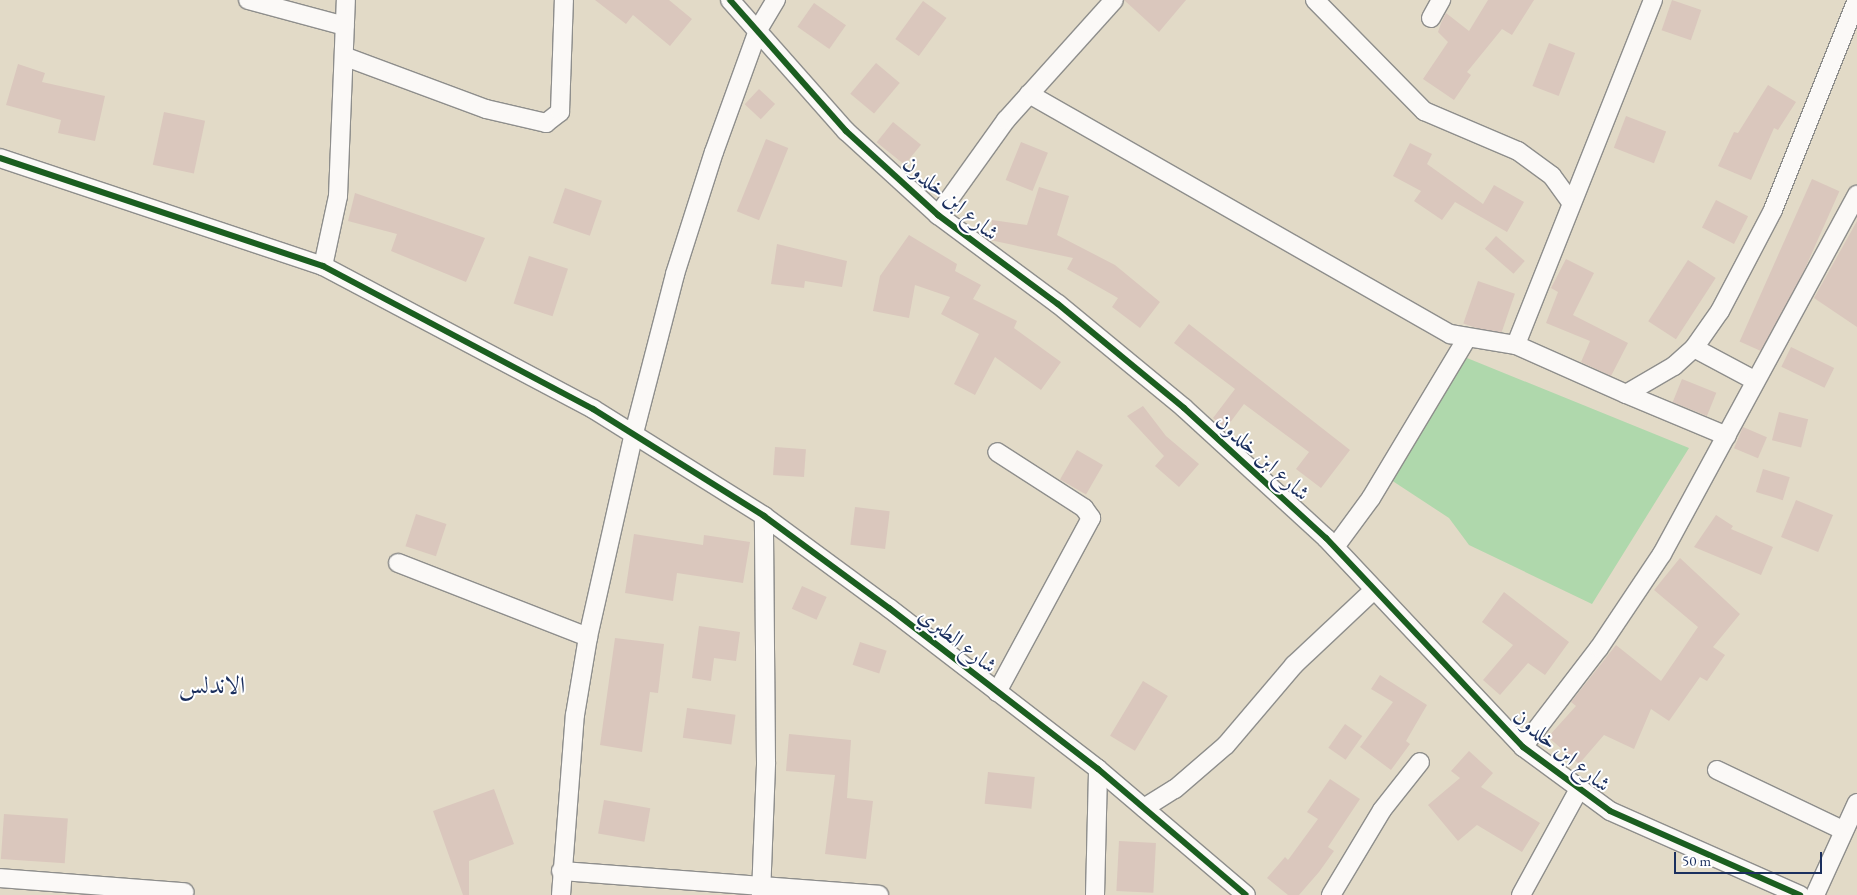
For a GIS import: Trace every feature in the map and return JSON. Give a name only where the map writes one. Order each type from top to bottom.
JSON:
[{"type":"street","points":[[248,0],[345,26]]},
{"type":"street","points":[[323,266],[338,196],[346,57],[346,0]]},
{"type":"street","points":[[346,57],[486,109],[546,123],[560,112],[564,0]]},
{"type":"street","name":"شارع ابن خلدون","points":[[730,0],[759,28],[846,131],[938,215],[1058,304],[1184,408],[1335,548],[1523,747],[1610,811],[1800,895]]},
{"type":"street","points":[[561,895],[560,871],[575,715],[588,637],[634,433],[675,274],[759,28],[776,0]]},
{"type":"street","points":[[938,215],[1028,94],[1114,0]]},
{"type":"street","points":[[1315,0],[1424,111],[1518,151],[1552,176],[1571,202]]},
{"type":"street","points":[[1431,18],[1441,0]]},
{"type":"street","points":[[1516,345],[1571,202],[1653,0]]},
{"type":"street","points":[[1626,394],[1674,366],[1694,348],[1720,311],[1773,210],[1857,0]]},
{"type":"street","points":[[1028,94],[1416,316],[1467,338],[1516,345],[1727,436]]},
{"type":"street","name":"شارع الطبري","points":[[0,158],[323,266],[544,380],[634,433],[764,516],[1098,769],[1246,895]]},
{"type":"street","points":[[1523,747],[1599,648],[1662,554],[1727,436],[1754,380],[1857,195]]},
{"type":"street","points":[[1335,548],[1371,498],[1467,338]]},
{"type":"street","points":[[1694,348],[1754,380]]},
{"type":"street","points":[[996,692],[1091,518],[1084,508],[997,452]]},
{"type":"street","points":[[761,890],[766,762],[764,516]]},
{"type":"street","points":[[398,563],[588,637]]},
{"type":"street","points":[[1144,808],[1175,789],[1226,745],[1294,665],[1374,590]]},
{"type":"street","points":[[1331,895],[1382,810],[1420,762]]},
{"type":"street","points":[[1095,895],[1098,769]]},
{"type":"street","points":[[1717,770],[1843,830]]},
{"type":"street","points":[[1520,895],[1579,789]]},
{"type":"street","points":[[1815,895],[1843,830],[1857,803]]},
{"type":"street","points":[[560,871],[761,890],[879,895]]},
{"type":"street","points":[[0,878],[184,892]]},
{"type":"green space","points":[[1467,358],[1689,448],[1592,604],[1469,545],[1449,518],[1385,476]]},
{"type":"building","points":[[595,0],[669,0],[692,19],[670,46],[633,15],[626,24]]},
{"type":"building","points":[[1124,0],[1186,0],[1159,32]]},
{"type":"building","points":[[1488,0],[1534,0],[1512,35],[1502,29],[1467,72],[1471,75],[1454,100],[1423,79],[1448,42],[1438,32],[1441,23],[1446,13],[1469,31]]},
{"type":"building","points":[[1672,0],[1701,10],[1691,40],[1662,30]]},
{"type":"building","points":[[923,1],[946,18],[919,56],[895,39]]},
{"type":"building","points":[[814,3],[846,25],[829,49],[797,27]]},
{"type":"building","points":[[1549,43],[1575,53],[1559,96],[1533,86]]},
{"type":"building","points":[[876,63],[900,83],[874,114],[850,94]]},
{"type":"building","points":[[18,64],[45,73],[42,82],[105,96],[95,141],[58,133],[61,120],[6,105]]},
{"type":"building","points":[[1768,85],[1796,102],[1778,130],[1774,128],[1751,180],[1718,166],[1734,132],[1738,133]]},
{"type":"building","points":[[759,89],[775,104],[761,119],[745,104]]},
{"type":"building","points":[[164,112],[205,121],[194,174],[153,165]]},
{"type":"building","points":[[1626,116],[1666,131],[1654,163],[1614,148]]},
{"type":"building","points":[[893,122],[921,145],[905,165],[877,142]]},
{"type":"building","points":[[766,139],[788,148],[759,220],[737,211]]},
{"type":"building","points":[[1021,142],[1048,153],[1033,191],[1006,180]]},
{"type":"building","points":[[1410,143],[1432,154],[1427,164],[1483,204],[1494,185],[1524,202],[1507,232],[1455,202],[1442,220],[1414,201],[1421,191],[1393,176]]},
{"type":"building","points":[[1812,179],[1839,191],[1767,354],[1740,342]]},
{"type":"building","points":[[1039,187],[1069,196],[1057,235],[1115,265],[1160,302],[1140,328],[1112,307],[1118,298],[1067,269],[1073,258],[990,240],[992,220],[1027,225]]},
{"type":"building","points":[[565,188],[602,201],[590,236],[553,223]]},
{"type":"building","points":[[355,193],[485,238],[466,282],[391,251],[397,234],[348,221]]},
{"type":"building","points":[[1716,200],[1748,216],[1734,244],[1702,228]]},
{"type":"building","points":[[1857,221],[1857,327],[1814,298]]},
{"type":"building","points":[[909,235],[957,264],[955,271],[981,285],[973,299],[1017,321],[1014,328],[1061,362],[1041,390],[995,357],[975,395],[954,384],[979,334],[941,314],[950,297],[915,285],[909,318],[873,311],[880,276]]},
{"type":"building","points":[[1496,236],[1525,261],[1514,274],[1485,249]]},
{"type":"building","points":[[777,244],[847,261],[842,287],[805,281],[804,288],[771,284]]},
{"type":"building","points":[[529,256],[568,269],[553,316],[514,304]]},
{"type":"building","points":[[1566,259],[1594,273],[1573,315],[1628,343],[1611,376],[1581,362],[1590,341],[1546,323],[1558,292],[1551,288]]},
{"type":"building","points":[[1688,260],[1716,278],[1676,339],[1648,321]]},
{"type":"building","points":[[1478,281],[1515,294],[1500,336],[1463,324]]},
{"type":"building","points":[[1189,324],[1350,450],[1321,488],[1296,469],[1309,452],[1244,404],[1226,428],[1213,418],[1235,389],[1174,343]]},
{"type":"building","points":[[1791,347],[1834,368],[1824,388],[1781,367]]},
{"type":"building","points":[[1682,379],[1716,393],[1707,416],[1673,402]]},
{"type":"building","points":[[1143,406],[1166,436],[1199,464],[1179,487],[1155,466],[1164,456],[1127,416]]},
{"type":"building","points":[[1779,412],[1808,419],[1801,447],[1772,440]]},
{"type":"building","points":[[1743,427],[1767,437],[1758,458],[1734,448]]},
{"type":"building","points":[[775,447],[806,449],[804,477],[773,475]]},
{"type":"building","points":[[1077,450],[1103,465],[1086,494],[1060,479]]},
{"type":"building","points":[[1763,469],[1790,477],[1783,500],[1756,492]]},
{"type":"building","points":[[1796,500],[1833,515],[1818,552],[1781,537]]},
{"type":"building","points":[[855,507],[890,511],[885,549],[850,545]]},
{"type":"building","points":[[416,514],[446,524],[436,556],[405,546]]},
{"type":"building","points":[[1716,515],[1733,526],[1731,529],[1773,547],[1761,575],[1694,547]]},
{"type":"building","points":[[634,534],[703,545],[704,535],[750,542],[743,583],[677,573],[673,601],[625,593]]},
{"type":"building","points":[[1680,558],[1740,614],[1713,647],[1725,655],[1707,681],[1700,677],[1669,721],[1651,709],[1634,749],[1604,735],[1579,764],[1548,737],[1576,706],[1571,702],[1616,645],[1661,681],[1698,627],[1654,590]]},
{"type":"building","points":[[802,586],[827,597],[816,620],[792,609]]},
{"type":"building","points":[[1504,592],[1569,642],[1545,675],[1528,663],[1500,695],[1483,680],[1513,645],[1482,622]]},
{"type":"building","points":[[699,626],[740,632],[736,661],[714,658],[711,681],[692,678]]},
{"type":"building","points":[[615,638],[664,644],[658,693],[650,692],[642,752],[600,745]]},
{"type":"building","points":[[860,642],[887,651],[879,673],[853,665]]},
{"type":"building","points":[[1380,675],[1427,705],[1406,741],[1410,744],[1391,770],[1360,747],[1393,702],[1371,689]]},
{"type":"building","points":[[1143,681],[1168,696],[1135,751],[1110,736]]},
{"type":"building","points":[[687,708],[736,715],[731,745],[683,738]]},
{"type":"building","points":[[1345,724],[1362,736],[1346,760],[1328,748]]},
{"type":"building","points":[[789,734],[851,740],[847,798],[873,801],[866,859],[825,854],[835,775],[786,771]]},
{"type":"building","points":[[1469,751],[1493,773],[1481,787],[1540,823],[1522,852],[1477,825],[1458,841],[1428,805],[1460,778],[1451,771]]},
{"type":"building","points":[[988,772],[1035,777],[1031,809],[985,804]]},
{"type":"building","points":[[1330,779],[1360,799],[1328,847],[1334,851],[1319,872],[1299,895],[1288,895],[1267,878],[1285,857],[1288,860],[1318,819],[1307,812]]},
{"type":"building","points":[[494,789],[514,844],[469,861],[469,895],[463,895],[433,811]]},
{"type":"building","points":[[604,800],[650,808],[644,842],[598,833]]},
{"type":"building","points":[[4,814],[68,818],[65,863],[1,859]]},
{"type":"building","points":[[1119,841],[1156,843],[1153,893],[1116,891]]},
{"type":"cycle path","points":[[730,0],[846,131],[938,215],[1058,304],[1184,408],[1326,538],[1523,747],[1610,811],[1800,895]]},
{"type":"cycle path","points":[[0,158],[323,266],[593,409],[764,516],[889,608],[1098,769],[1246,895]]},
{"type":"district","name":"الاندلس","points":[[212,685]]}]
